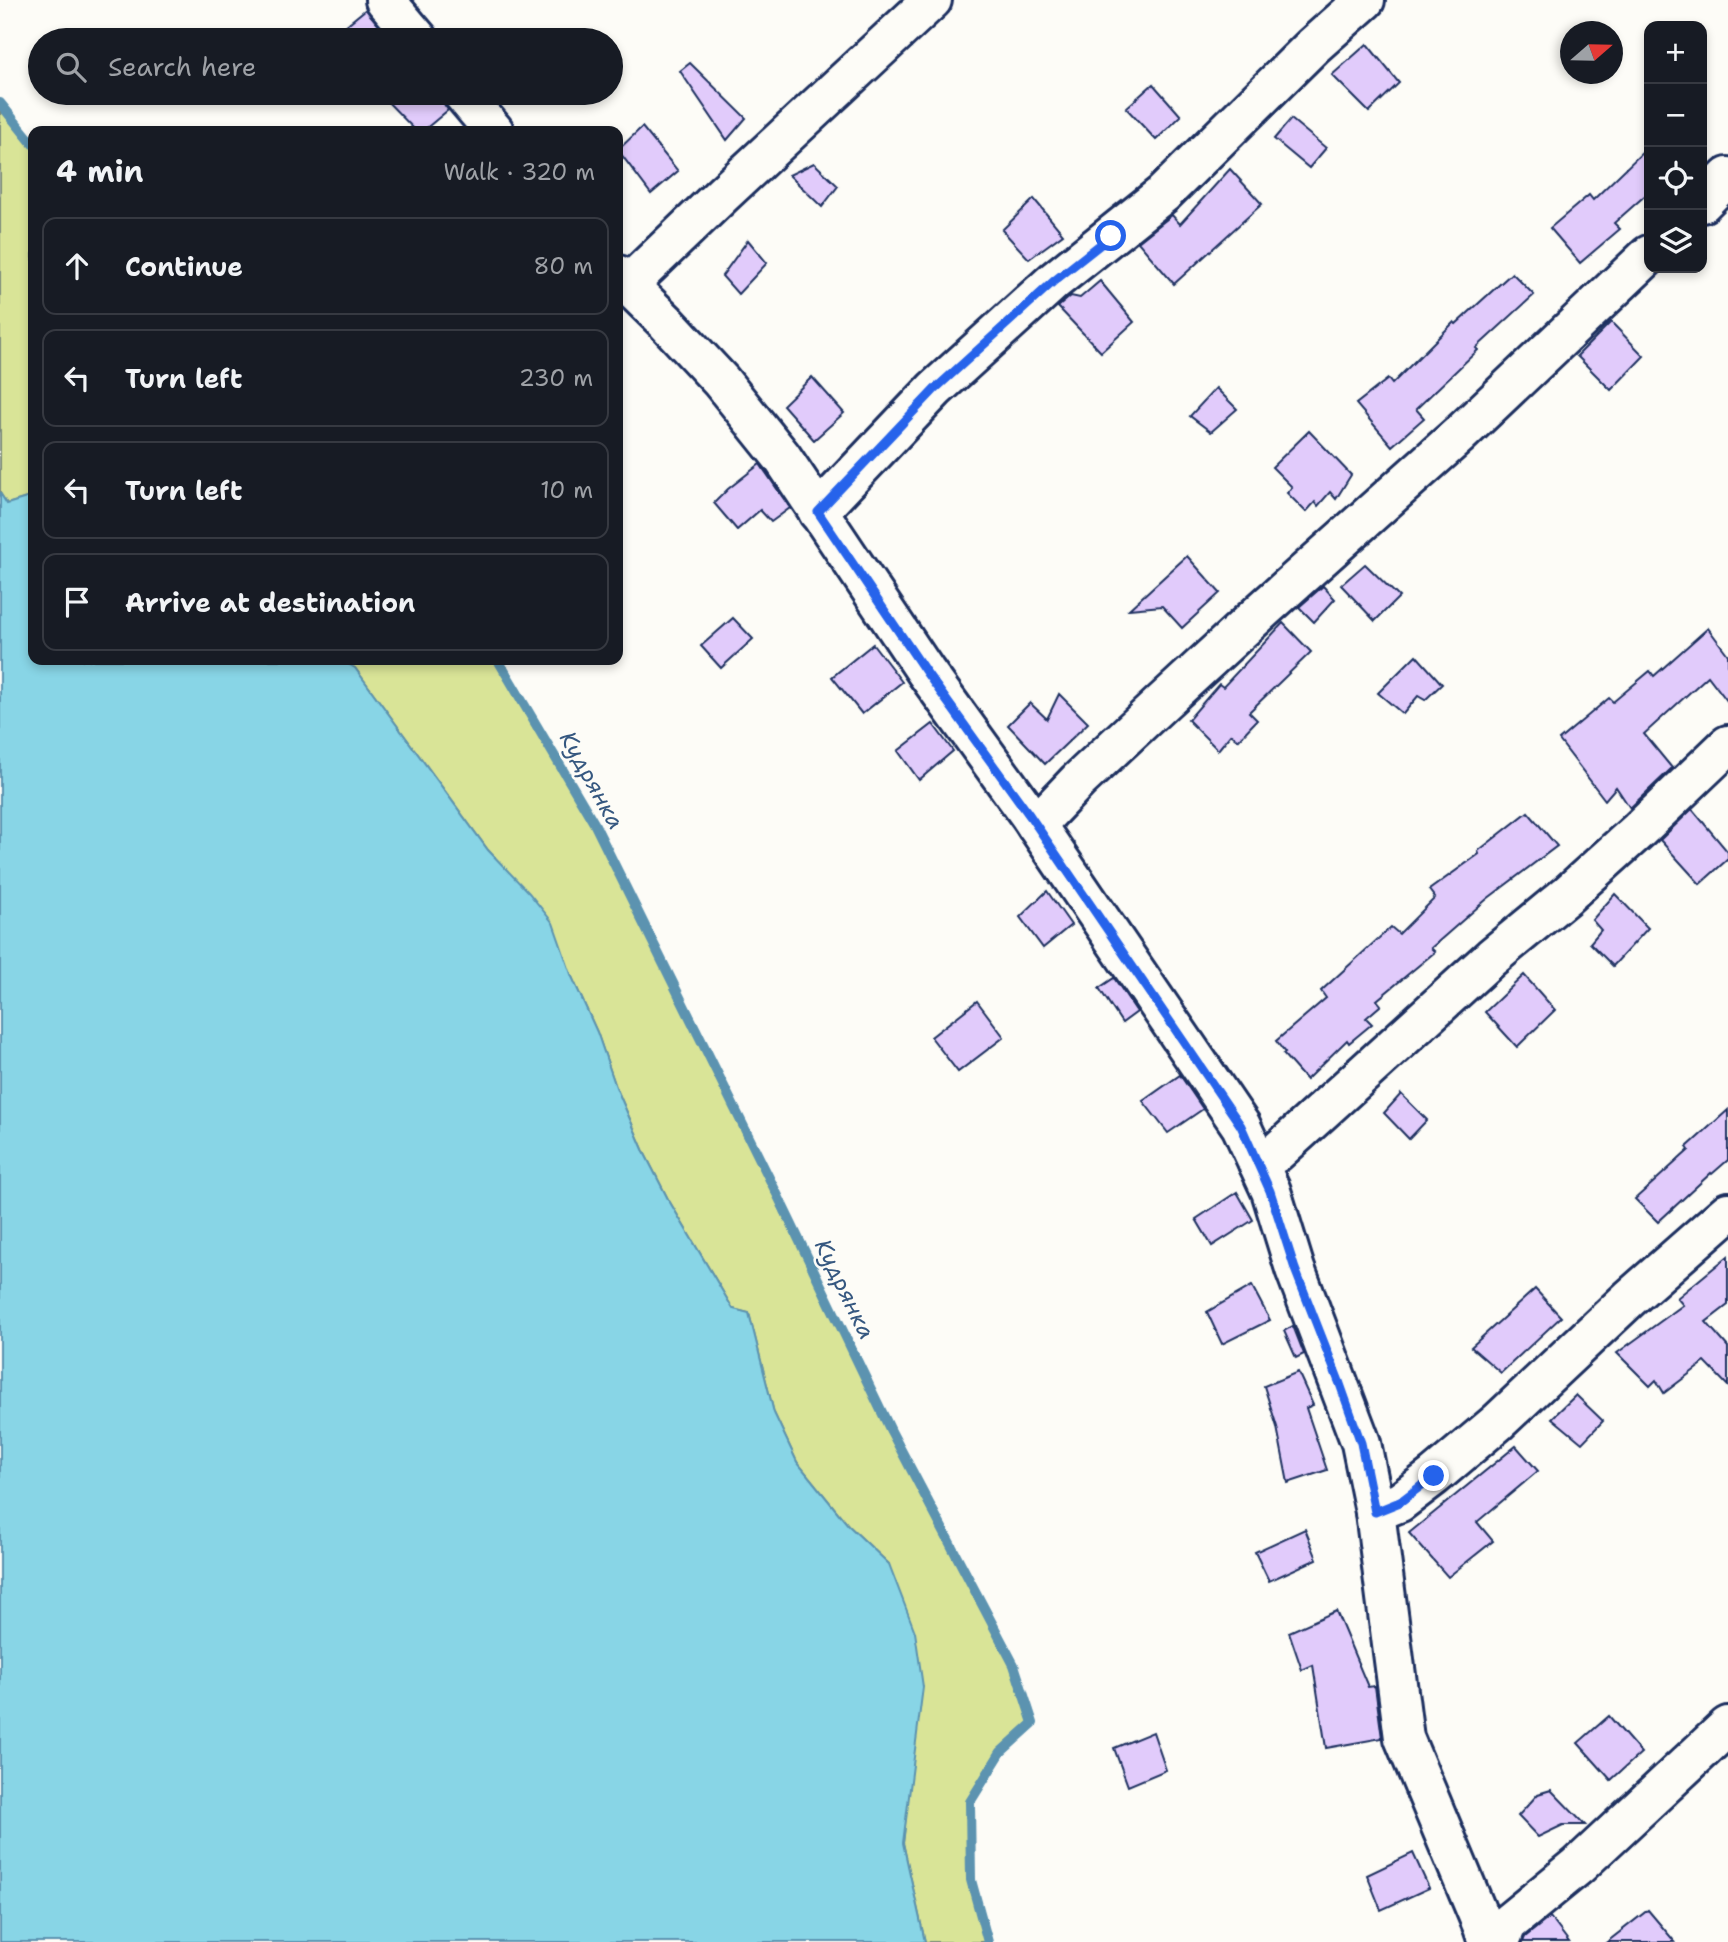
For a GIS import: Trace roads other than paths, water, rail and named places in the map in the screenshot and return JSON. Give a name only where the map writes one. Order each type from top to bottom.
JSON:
[{"type":"street","points":[[932,0],[723,194],[623,280],[721,381],[782,457],[926,672],[1036,825],[1241,1126],[1270,1191],[1295,1269],[1361,1443],[1375,1512],[1404,1738],[1488,1942]]},
{"type":"street","points":[[818,512],[935,389],[1054,281],[1163,194],[1313,46],[1365,0]]},
{"type":"street","points":[[388,1],[409,28]]},
{"type":"street","points":[[472,105],[490,126]]},
{"type":"street","points":[[1707,198],[1728,177]]},
{"type":"street","points":[[1036,825],[1078,781],[1264,609],[1460,435],[1644,260]]},
{"type":"street","points":[[1258,1163],[1276,1153],[1493,957],[1567,895],[1728,745]]},
{"type":"street","points":[[1375,1512],[1400,1502],[1498,1422],[1630,1298],[1728,1212]]},
{"type":"street","points":[[1500,1942],[1507,1924],[1578,1866],[1728,1726]]},
{"type":"water","points":[[0,493],[7,504],[28,498],[28,665],[350,665],[355,668],[488,850],[553,923],[572,977],[597,1032],[616,1087],[645,1154],[668,1199],[733,1309],[749,1313],[774,1413],[797,1462],[848,1525],[889,1564],[915,1632],[923,1687],[903,1843],[925,1942],[0,1942]]},
{"type":"waterway","name":"Кудрянка","points":[[0,103],[28,138]]},
{"type":"waterway","name":"Кудрянка","points":[[501,665],[594,823],[891,1431],[1014,1665],[1033,1723],[1001,1752],[970,1802],[971,1880],[988,1942]]}]
